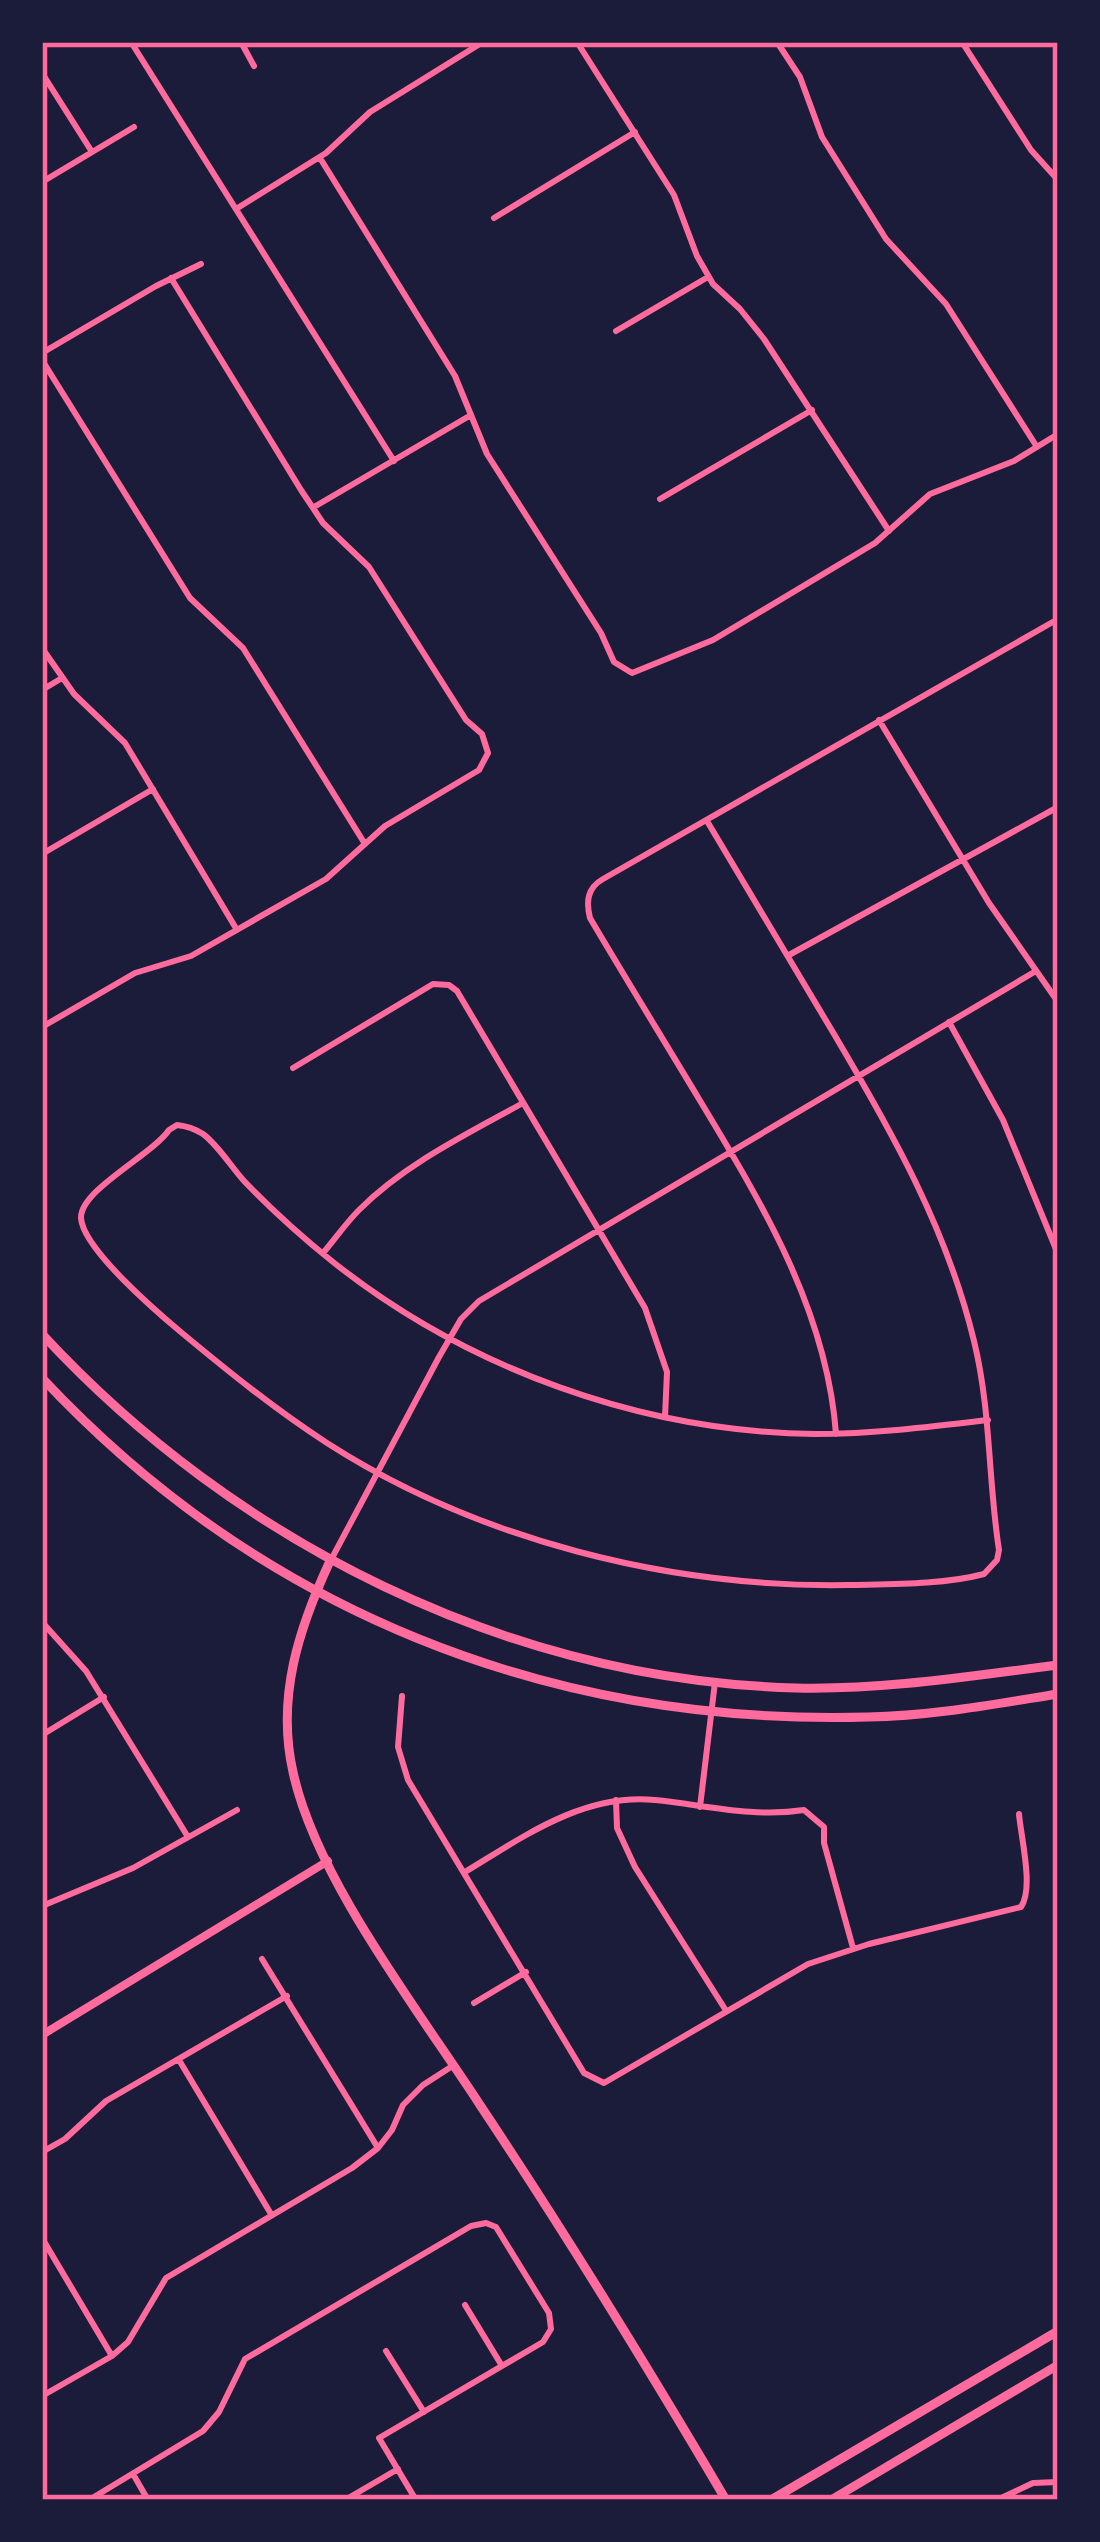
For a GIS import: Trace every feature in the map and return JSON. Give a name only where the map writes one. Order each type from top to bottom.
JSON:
[{"type":"main road","points":[[42,1334],[100,1395],[176,1459],[276,1529],[330,1561],[438,1610],[551,1649],[630,1669],[715,1682],[860,1688],[1058,1665]]},
{"type":"main road","points":[[42,1378],[125,1460],[178,1503],[316,1593],[418,1641],[505,1671],[616,1697],[790,1717],[892,1716],[1058,1694]]},
{"type":"main road","points":[[330,1561],[292,1661],[287,1714],[298,1793],[328,1861],[377,1946],[560,2226],[726,2500]]},
{"type":"main road","points":[[771,2500],[1058,2331]]},
{"type":"main road","points":[[831,2500],[1058,2365]]},
{"type":"street","points":[[131,42],[394,461]]},
{"type":"street","points":[[241,42],[254,66]]},
{"type":"street","points":[[236,209],[320,158],[370,112],[483,42]]},
{"type":"street","points":[[577,42],[680,206],[708,277],[751,322],[889,531]]},
{"type":"street","points":[[777,42],[800,77],[822,137],[886,239],[946,304],[1037,447]]},
{"type":"street","points":[[962,42],[1031,150],[1058,180]]},
{"type":"street","points":[[42,73],[92,152]]},
{"type":"street","points":[[42,182],[134,128]]},
{"type":"street","points":[[494,218],[635,133]]},
{"type":"street","points":[[320,158],[455,376],[487,454],[601,633],[614,662],[632,673],[712,640],[889,531],[931,494],[1014,461],[1058,434]]},
{"type":"street","points":[[201,264],[42,357],[190,598],[243,648],[365,844]]},
{"type":"street","points":[[616,331],[708,277]]},
{"type":"street","points":[[42,1027],[135,973],[191,956],[326,879],[385,826],[479,770],[488,753],[482,734],[466,721],[369,567],[313,508],[171,278]]},
{"type":"street","points":[[660,500],[812,410]]},
{"type":"street","points":[[313,508],[471,415]]},
{"type":"street","points":[[836,1434],[825,1360],[804,1295],[731,1153],[590,918],[588,897],[596,883],[1058,619]]},
{"type":"street","points":[[42,648],[74,694],[125,743],[237,930]]},
{"type":"street","points":[[42,690],[62,678]]},
{"type":"street","points":[[879,720],[1058,1003]]},
{"type":"street","points":[[42,854],[153,789]]},
{"type":"street","points":[[788,956],[1058,807]]},
{"type":"street","points":[[707,821],[911,1169],[950,1260],[974,1341],[988,1420],[999,1550],[990,1568],[973,1577],[826,1585],[663,1570],[498,1525],[376,1471],[278,1409],[164,1318],[94,1244],[81,1215],[89,1196],[169,1130],[186,1126],[211,1141],[256,1192],[372,1291],[449,1339],[556,1385],[665,1417],[771,1431],[836,1434],[988,1420]]},
{"type":"street","points":[[330,1561],[449,1339],[479,1300],[1036,971]]},
{"type":"street","points":[[293,1068],[434,984],[457,991],[656,1331],[667,1372],[665,1417]]},
{"type":"street","points":[[949,1022],[1004,1120],[1058,1254]]},
{"type":"street","points":[[322,1253],[387,1186],[436,1152],[524,1103]]},
{"type":"street","points":[[42,1622],[104,1697],[188,1837]]},
{"type":"street","points":[[700,1807],[715,1682]]},
{"type":"street","points":[[402,1696],[401,1762],[588,2077],[604,2083],[781,1977],[853,1948],[1021,1906],[1028,1886],[1018,1814]]},
{"type":"street","points":[[42,1735],[104,1697]]},
{"type":"street","points":[[465,1872],[560,1817],[616,1800],[656,1800],[764,1814],[804,1810],[824,1827],[824,1843],[853,1948]]},
{"type":"street","points":[[616,1800],[617,1828],[635,1867],[725,2009]]},
{"type":"street","points":[[42,1906],[133,1868],[237,1810]]},
{"type":"street","points":[[42,2035],[328,1861]]},
{"type":"street","points":[[262,1959],[378,2147]]},
{"type":"street","points":[[474,2003],[526,1972]]},
{"type":"street","points":[[42,2152],[65,2139],[106,2101],[287,1996]]},
{"type":"street","points":[[179,2060],[271,2214]]},
{"type":"street","points":[[42,2396],[112,2356],[139,2327],[166,2278],[352,2168],[392,2130],[403,2105],[454,2065]]},
{"type":"street","points":[[89,2500],[203,2431],[219,2412],[245,2360],[485,2223],[496,2227],[549,2314],[550,2329],[543,2342],[380,2438],[416,2500]]},
{"type":"street","points":[[42,2238],[112,2356]]},
{"type":"street","points":[[464,2305],[502,2366]]},
{"type":"street","points":[[386,2350],[424,2412]]},
{"type":"street","points":[[345,2500],[398,2469]]},
{"type":"street","points":[[134,2474],[148,2500]]},
{"type":"street","points":[[997,2500],[1033,2483],[1057,2484]]}]
